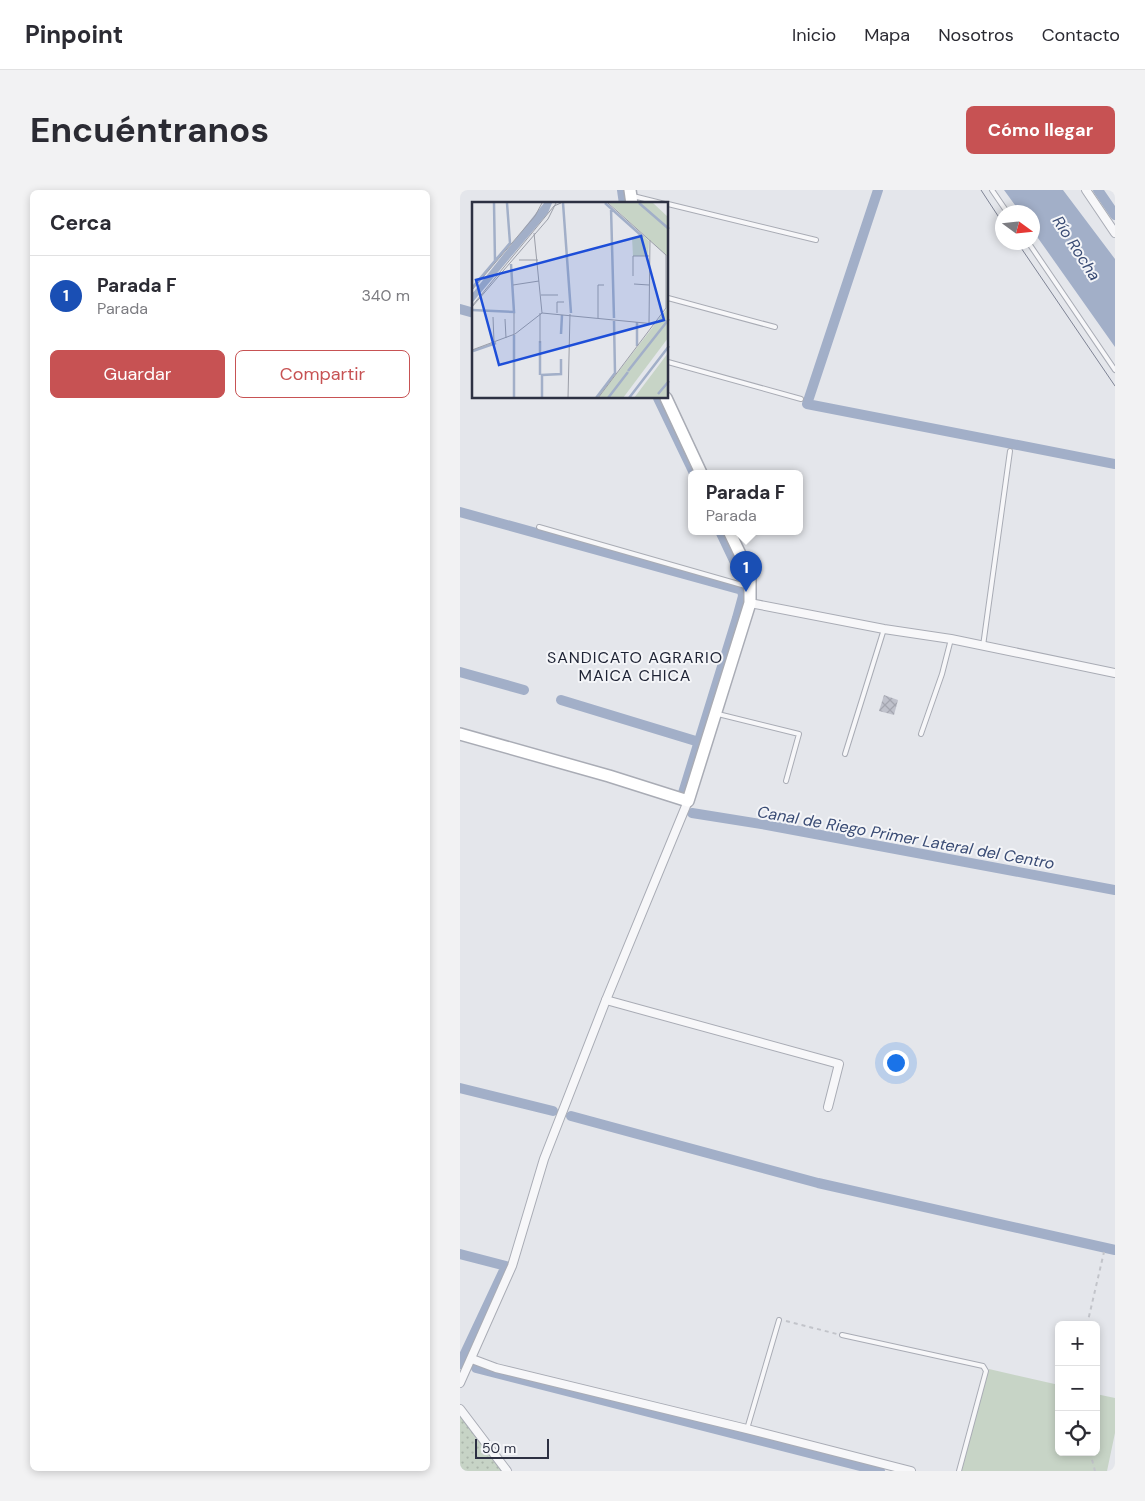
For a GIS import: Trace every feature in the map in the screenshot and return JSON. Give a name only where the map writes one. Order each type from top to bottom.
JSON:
[{"type":"street","points":[[1086,190],[1115,233]]},
{"type":"street","points":[[666,399],[700,470]]},
{"type":"street","points":[[460,1383],[512,1266],[544,1159],[606,1000],[688,801],[716,714],[750,602],[750,575],[732,535]]},
{"type":"street","points":[[750,602],[884,629],[951,639],[1115,673]]},
{"type":"street","points":[[460,734],[609,776],[688,801]]},
{"type":"street","points":[[606,1000],[839,1064],[828,1107]]},
{"type":"street","points":[[472,1359],[496,1368],[911,1471]]},
{"type":"street","points":[[460,1409],[507,1471]]},
{"type":"lane","points":[[992,190],[1002,205]]},
{"type":"lane","points":[[631,196],[657,202]]},
{"type":"lane","points":[[669,205],[816,240]]},
{"type":"lane","points":[[1033,250],[1115,370]]},
{"type":"lane","points":[[669,298],[775,327]]},
{"type":"lane","points":[[669,362],[801,399]]},
{"type":"lane","points":[[983,646],[1010,450]]},
{"type":"lane","points":[[539,527],[751,587]]},
{"type":"lane","points":[[845,754],[884,629]]},
{"type":"lane","points":[[921,734],[942,674],[951,639]]},
{"type":"lane","points":[[716,714],[799,734],[786,781]]},
{"type":"lane","points":[[747,1429],[779,1320]]},
{"type":"lane","points":[[842,1335],[983,1366],[986,1371],[959,1471]]},
{"type":"path","points":[[1089,1321],[1104,1252]]},
{"type":"path","points":[[779,1320],[842,1335]]},
{"type":"path","points":[[1091,1456],[1095,1471]]},
{"type":"green space","points":[[989,1369],[1055,1384],[1055,1456],[1100,1456],[1100,1395],[1115,1398],[1115,1433],[1107,1471],[960,1471]]},
{"type":"green space","points":[[460,1415],[502,1471],[460,1471]]},
{"type":"water","name":"Río Rocha","points":[[1004,190],[1063,190],[1115,259],[1115,347],[1040,241],[1040,205],[1015,205]]},
{"type":"building","points":[[884,695],[898,700],[894,715],[879,711]]},
{"type":"waterway","name":"Canal de Riego Primer Lateral del Centro","points":[[622,190],[624,202]]},
{"type":"waterway","points":[[878,190],[807,404],[1115,464]]},
{"type":"waterway","points":[[1098,190],[1115,215]]},
{"type":"waterway","points":[[460,309],[472,312]]},
{"type":"waterway","name":"Canal de Riego Primer Lateral del Centro","points":[[658,399],[693,470]]},
{"type":"waterway","points":[[460,512],[742,590],[743,596],[737,618],[683,793]]},
{"type":"waterway","name":"Canal de Riego Primer Lateral del Centro","points":[[722,535],[740,573]]},
{"type":"waterway","points":[[460,672],[524,690]]},
{"type":"waterway","points":[[561,700],[699,742]]},
{"type":"waterway","name":"Canal de Riego Primer Lateral del Centro","points":[[692,813],[767,825],[1115,890]]},
{"type":"waterway","points":[[460,1088],[553,1111]]},
{"type":"waterway","points":[[571,1116],[818,1183],[1115,1250]]},
{"type":"waterway","points":[[460,1254],[506,1266],[460,1364]]},
{"type":"waterway","points":[[476,1368],[880,1471]]},
{"type":"tram line","points":[[981,190],[995,211]]},
{"type":"tram line","points":[[1022,250],[1115,386]]},
{"type":"place","name":"Parada F","points":[[746,592]]},
{"type":"district","name":"SANDICATO AGRARIO MAICA CHICA","points":[[635,666]]}]
